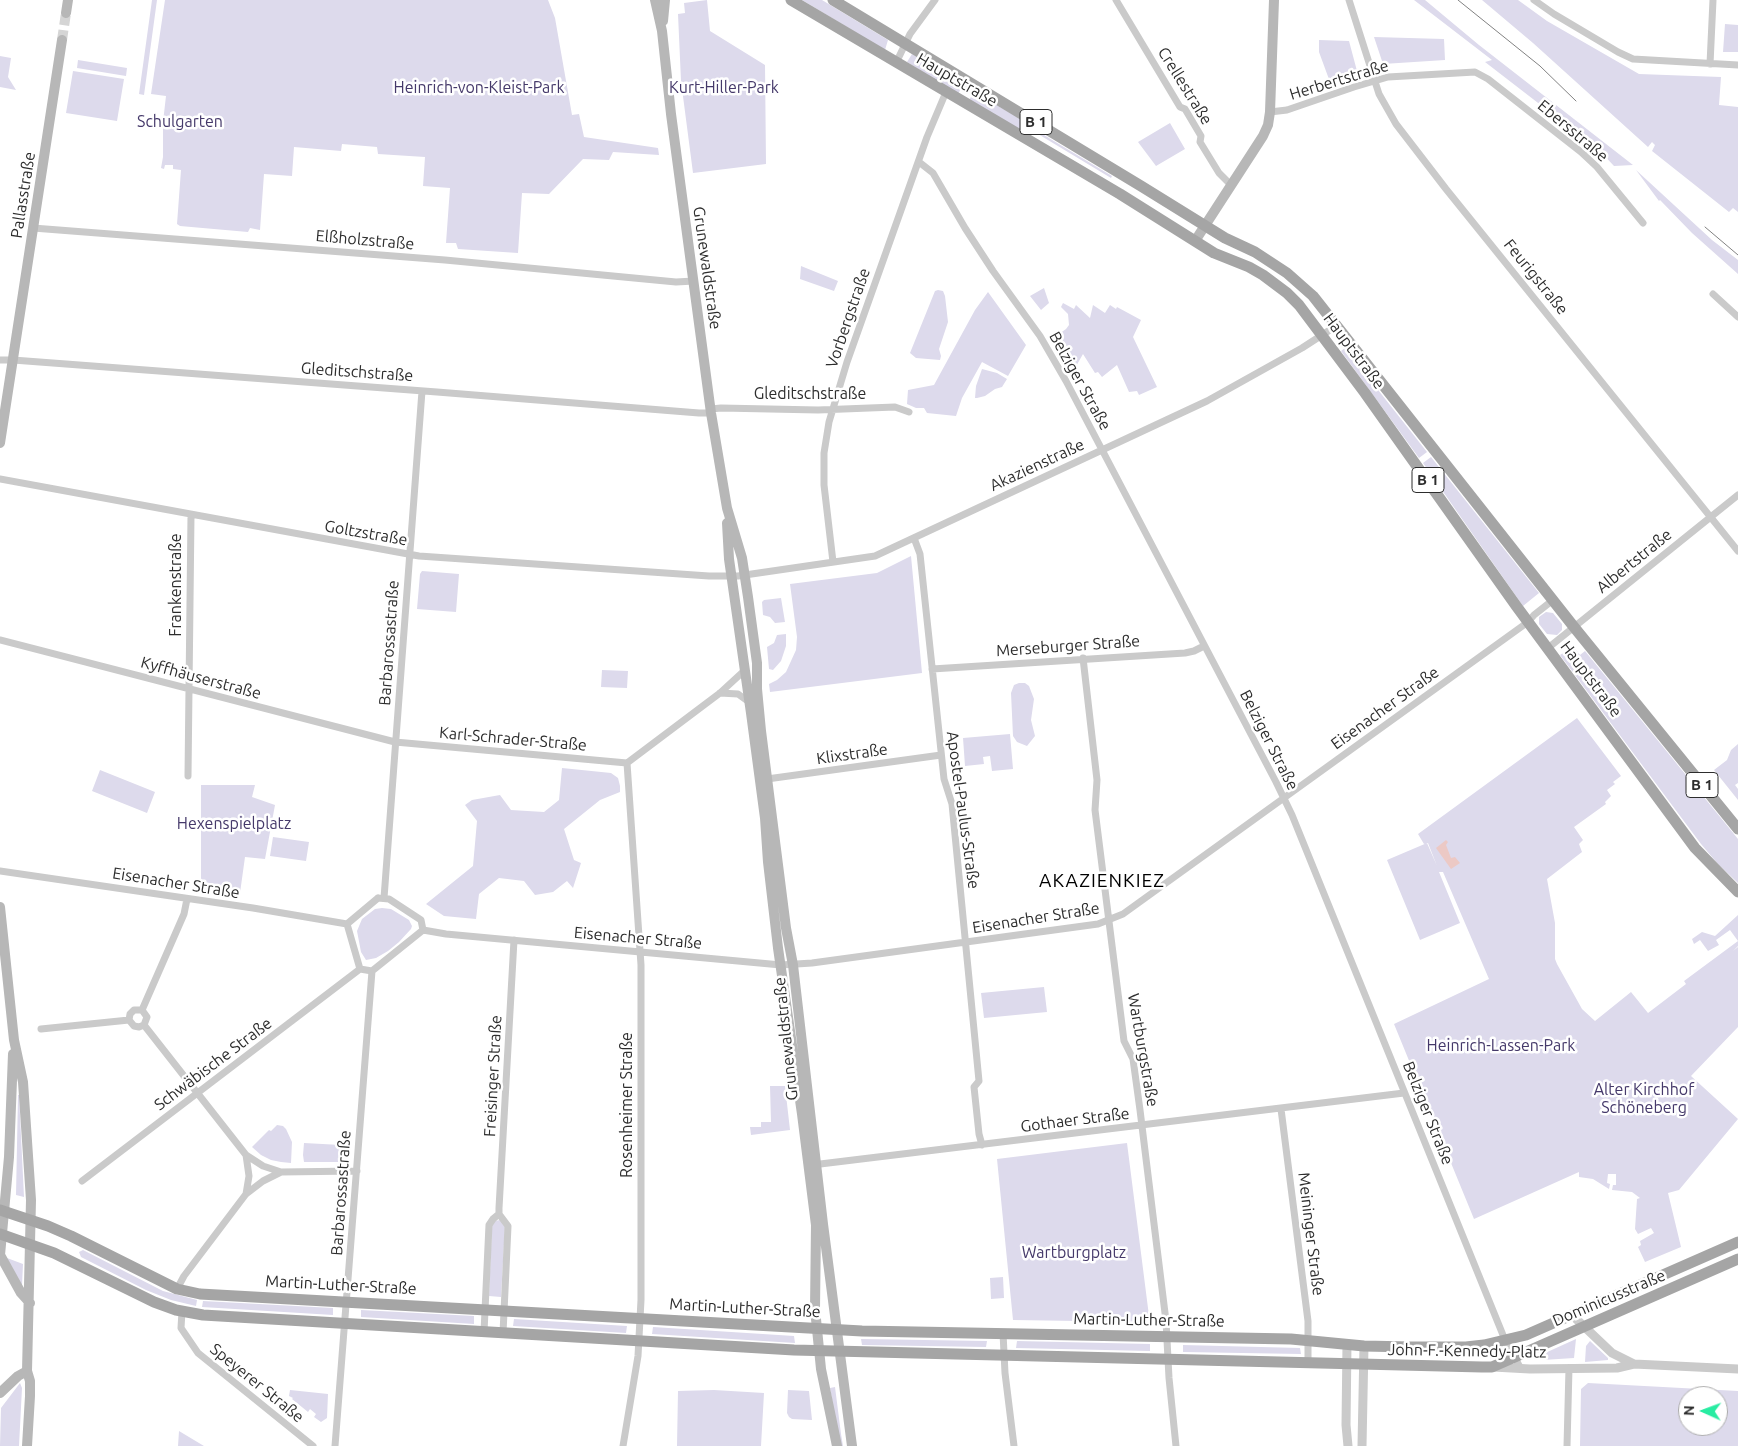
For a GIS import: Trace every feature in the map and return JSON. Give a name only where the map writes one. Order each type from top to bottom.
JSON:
[{"type":"main road","points":[[66,13],[68,0]]},
{"type":"main road","name":"Grunewaldstraße","points":[[655,0],[662,31],[670,114],[711,411],[727,508],[742,558],[753,628],[761,731],[786,928],[793,965],[812,1165],[816,1233],[814,1285],[819,1351],[837,1446]]},
{"type":"main road","name":"Grunewaldstraße","points":[[662,31],[665,0]]},
{"type":"main road","name":"Hauptstraße","points":[[791,0],[1120,194],[1214,253],[1249,267],[1277,285],[1299,305],[1413,459],[1528,622],[1695,848],[1738,892]]},
{"type":"main road","name":"Hauptstraße","points":[[833,0],[1226,238],[1255,252],[1287,273],[1313,296],[1574,627],[1738,829]]},
{"type":"main road","points":[[1195,241],[1266,131],[1270,112],[1274,0]]},
{"type":"main road","name":"Pallasstraße","points":[[0,443],[62,40]]},
{"type":"main road","name":"Grunewaldstraße","points":[[727,508],[728,555],[765,818],[768,862],[781,965],[837,1330],[852,1446]]},
{"type":"main road","points":[[0,907],[14,1040],[23,1082],[31,1200],[27,1371],[30,1380],[30,1396],[27,1446]]},
{"type":"main road","points":[[14,1040],[8,1157],[2,1211],[1,1258],[20,1293],[30,1303]]},
{"type":"main road","name":"Martin-Luther-Straße","points":[[2,1211],[31,1220],[78,1239],[177,1289],[200,1294],[837,1330],[1291,1339],[1364,1346],[1466,1347],[1505,1340]]},
{"type":"main road","points":[[1,1234],[31,1244],[77,1264],[146,1298],[182,1311],[211,1316],[840,1352],[1363,1364]]},
{"type":"main road","name":"Dominicusstraße","points":[[1505,1340],[1526,1335],[1738,1242]]},
{"type":"main road","name":"Dominicusstraße","points":[[1492,1367],[1738,1259]]},
{"type":"main road","name":"John-F.-Kennedy-Platz","points":[[1363,1364],[1492,1367]]},
{"type":"main road","points":[[0,1394],[18,1376],[27,1371]]},
{"type":"street","points":[[896,63],[905,43],[935,0]]},
{"type":"street","name":"Crellestraße","points":[[1116,0],[1180,107],[1185,109],[1200,136],[1200,142],[1219,173],[1231,185]]},
{"type":"street","name":"Feurigstraße","points":[[1349,0],[1374,81],[1381,98],[1396,124],[1738,552]]},
{"type":"street","points":[[1534,0],[1618,52],[1634,59],[1738,65]]},
{"type":"street","points":[[1710,64],[1713,0]]},
{"type":"street","name":"Herbertstraße","points":[[1270,112],[1288,110],[1391,76],[1476,72]]},
{"type":"street","name":"Ebersstraße","points":[[1476,72],[1488,79],[1581,152],[1597,167],[1643,223]]},
{"type":"street","name":"Vorbergstraße","points":[[834,562],[826,506],[824,470],[826,439],[832,410],[847,362],[927,137],[946,92]]},
{"type":"street","name":"Belziger Straße","points":[[919,162],[933,173],[993,271],[1040,336],[1066,381],[1284,797],[1505,1340],[1521,1369]]},
{"type":"street","name":"Elßholzstraße","points":[[33,228],[445,260],[676,282],[694,281]]},
{"type":"street","points":[[1713,294],[1738,317]]},
{"type":"street","name":"Akazienstraße","points":[[731,576],[875,556],[1206,401],[1283,360],[1336,326]]},
{"type":"street","name":"Gleditschstraße","points":[[0,360],[422,390],[698,413],[711,411],[832,410],[895,407],[909,412]]},
{"type":"street","name":"Barbarossastraße","points":[[384,898],[422,390]]},
{"type":"street","name":"Goltzstraße","points":[[0,479],[409,555],[731,576]]},
{"type":"street","name":"Albertstraße","points":[[1548,648],[1738,496]]},
{"type":"street","name":"Frankenstraße","points":[[188,776],[191,515]]},
{"type":"street","name":"Apostel-Paulus-Straße","points":[[914,538],[920,554],[944,779],[952,804],[979,1081],[974,1087],[982,1145]]},
{"type":"street","name":"Eisenacher Straße","points":[[424,930],[446,934],[793,965],[966,943],[1109,921],[1123,914],[1528,622],[1553,600]]},
{"type":"street","points":[[740,631],[753,628]]},
{"type":"street","name":"Kyffhäuserstraße","points":[[0,640],[395,742]]},
{"type":"street","name":"Merseburger Straße","points":[[932,669],[1185,652],[1194,651],[1204,646]]},
{"type":"street","name":"Wartburgstraße","points":[[1082,658],[1097,780],[1095,810],[1124,1040],[1133,1059],[1142,1126],[1167,1336],[1176,1446]]},
{"type":"street","points":[[627,763],[720,693],[745,670]]},
{"type":"street","points":[[720,693],[738,694],[750,702]]},
{"type":"street","name":"Karl-Schrader-Straße","points":[[395,742],[627,763]]},
{"type":"street","name":"Klixstraße","points":[[767,779],[941,755]]},
{"type":"street","name":"Rosenheimer Straße","points":[[623,1446],[638,1356],[640,1318],[640,952],[627,763]]},
{"type":"street","name":"Eisenacher Straße","points":[[0,872],[347,924]]},
{"type":"street","points":[[378,898],[384,898],[390,899],[421,920],[424,930],[372,971],[360,969],[347,924],[378,898]]},
{"type":"street","points":[[142,1010],[184,914],[187,899]]},
{"type":"street","name":"Freisinger Straße","points":[[503,1333],[508,1226],[499,1214],[514,940]]},
{"type":"street","name":"Schwäbische Straße","points":[[82,1181],[360,969]]},
{"type":"street","name":"Barbarossastraße","points":[[335,1446],[372,971]]},
{"type":"street","points":[[142,1010],[134,1010],[130,1014],[129,1020],[134,1026],[144,1025]]},
{"type":"street","points":[[142,1010],[147,1017],[144,1025]]},
{"type":"street","points":[[41,1030],[129,1020]]},
{"type":"street","points":[[144,1025],[246,1155],[263,1166],[280,1172],[356,1171]]},
{"type":"street","name":"Gothaer Straße","points":[[812,1165],[1281,1109],[1404,1092]]},
{"type":"street","name":"Meininger Straße","points":[[1281,1109],[1308,1321],[1308,1363]]},
{"type":"street","points":[[246,1155],[249,1176],[246,1194]]},
{"type":"street","points":[[177,1289],[184,1276],[246,1194],[262,1181],[280,1172]]},
{"type":"street","name":"Freisinger Straße","points":[[484,1332],[489,1225],[499,1214]]},
{"type":"street","name":"Speyerer Straße","points":[[182,1311],[180,1328],[198,1353],[313,1446]]},
{"type":"street","points":[[1572,1315],[1612,1353],[1634,1364]]},
{"type":"street","points":[[1002,1333],[1014,1446]]},
{"type":"street","points":[[1348,1344],[1346,1425],[1348,1446]]},
{"type":"street","points":[[1362,1446],[1364,1346]]},
{"type":"street","points":[[1567,1446],[1569,1368],[1617,1368],[1634,1364],[1738,1369]]},
{"type":"street","name":"John-F.-Kennedy-Platz","points":[[1492,1367],[1521,1369],[1569,1368]]},
{"type":"green space","points":[[152,0],[157,0],[144,95],[139,94]]},
{"type":"green space","name":"Heinrich-von-Kleist-Park","points":[[165,0],[548,0],[555,18],[572,115],[579,114],[584,137],[658,148],[659,155],[613,152],[609,160],[583,159],[549,194],[522,193],[518,253],[458,249],[456,243],[446,243],[450,188],[423,186],[425,157],[378,154],[377,147],[342,144],[341,151],[294,147],[292,176],[264,174],[260,230],[250,228],[248,232],[180,226],[177,224],[181,170],[173,169],[173,165],[165,165],[164,169],[161,168],[166,96],[151,94]]},
{"type":"green space","name":"Kurt-Hiller-Park","points":[[707,0],[710,31],[765,65],[766,164],[693,173],[681,81],[678,14],[685,13],[684,3]]},
{"type":"green space","points":[[802,0],[822,0],[888,40],[885,50]]},
{"type":"green space","points":[[1414,0],[1425,0],[1479,45],[1633,165],[1614,166],[1599,150],[1485,62],[1492,60]]},
{"type":"green space","points":[[1482,0],[1518,0],[1547,21],[1639,74],[1721,77],[1719,105],[1738,107],[1738,212],[1733,208],[1729,212],[1652,151],[1655,145],[1652,142],[1648,147],[1533,43]]},
{"type":"green space","points":[[1725,24],[1738,25],[1738,52],[1723,52]]},
{"type":"green space","points":[[1374,37],[1444,39],[1445,60],[1383,64]]},
{"type":"green space","points":[[1319,40],[1349,41],[1357,71],[1330,82],[1319,52]]},
{"type":"green space","points":[[912,54],[963,85],[958,94],[907,62]]},
{"type":"green space","points":[[0,56],[11,58],[8,77],[16,90],[0,87]]},
{"type":"green space","points":[[78,60],[127,68],[126,76],[77,68]]},
{"type":"green space","points":[[73,71],[124,79],[117,121],[66,113]]},
{"type":"green space","points":[[974,92],[1034,127],[1028,136],[969,100]]},
{"type":"green space","points":[[1170,123],[1185,149],[1156,166],[1138,142]]},
{"type":"green space","points":[[1039,132],[1112,176],[1111,178],[1038,134]]},
{"type":"green space","points":[[1636,170],[1712,240],[1738,260],[1738,274],[1659,201]]},
{"type":"green space","points":[[801,266],[838,281],[834,291],[800,279]]},
{"type":"green space","points":[[1044,288],[1049,303],[1041,310],[1030,296]]},
{"type":"green space","points":[[935,291],[943,291],[945,296],[948,322],[939,349],[940,360],[916,358],[910,353]]},
{"type":"green space","points":[[988,292],[1026,345],[1008,376],[982,362],[962,398],[956,416],[927,413],[924,408],[916,408],[907,404],[908,390],[934,385],[975,310]]},
{"type":"green space","points":[[1063,303],[1074,309],[1076,305],[1090,318],[1093,305],[1105,313],[1110,305],[1141,320],[1133,337],[1157,387],[1139,395],[1137,391],[1129,392],[1117,365],[1102,377],[1098,372],[1095,373],[1083,354],[1075,368],[1056,336],[1069,325],[1068,314],[1061,307]]},
{"type":"green space","points":[[1345,348],[1427,452],[1419,458],[1341,351]]},
{"type":"green space","points":[[982,369],[997,373],[1007,379],[1002,387],[995,389],[985,396],[975,398],[976,386]]},
{"type":"green space","points":[[1431,457],[1539,593],[1523,606],[1423,463]]},
{"type":"green space","points":[[911,556],[922,673],[770,692],[769,684],[786,672],[796,650],[797,637],[790,584],[877,573]]},
{"type":"green space","points":[[422,571],[459,574],[456,612],[417,609],[420,574]]},
{"type":"green space","points":[[781,598],[785,622],[775,623],[770,617],[763,615],[762,602],[764,600]]},
{"type":"green space","points":[[1546,612],[1553,613],[1562,624],[1562,630],[1557,635],[1547,634],[1539,624],[1539,617]]},
{"type":"green space","points":[[786,634],[786,646],[781,661],[773,670],[769,669],[767,647],[774,643],[777,635]]},
{"type":"green space","points":[[1573,646],[1580,655],[1585,651],[1738,839],[1738,883],[1701,844],[1560,655]]},
{"type":"green space","points":[[602,670],[628,671],[627,688],[601,687]]},
{"type":"green space","points":[[1025,683],[1029,686],[1034,699],[1031,720],[1035,736],[1027,746],[1017,742],[1013,736],[1011,693],[1014,685]]},
{"type":"green space","points":[[1577,718],[1621,776],[1607,790],[1611,796],[1605,802],[1606,804],[1574,827],[1583,840],[1579,844],[1582,852],[1547,879],[1555,923],[1555,959],[1582,1009],[1595,1021],[1631,992],[1648,1013],[1686,984],[1684,981],[1738,941],[1738,946],[1733,951],[1738,947],[1738,1027],[1691,1076],[1738,1119],[1679,1190],[1668,1193],[1681,1247],[1645,1262],[1638,1247],[1641,1245],[1640,1241],[1654,1233],[1651,1228],[1638,1234],[1635,1229],[1637,1199],[1640,1198],[1632,1192],[1612,1190],[1613,1185],[1616,1185],[1616,1174],[1608,1174],[1607,1183],[1610,1184],[1609,1189],[1593,1179],[1579,1177],[1579,1172],[1474,1219],[1394,1024],[1489,979],[1443,872],[1439,872],[1460,923],[1420,940],[1387,860],[1426,844],[1424,844],[1418,834]]},
{"type":"green space","points":[[1010,734],[1013,769],[992,771],[990,756],[983,757],[984,764],[965,766],[963,738]]},
{"type":"green space","points":[[1738,744],[1738,783],[1735,785],[1738,789],[1738,800],[1714,770],[1727,760],[1731,750]]},
{"type":"green space","points":[[562,768],[611,773],[618,778],[620,786],[620,792],[600,800],[564,829],[574,860],[581,863],[573,888],[567,881],[553,892],[535,895],[524,881],[499,878],[479,894],[476,919],[444,916],[426,904],[473,866],[477,821],[465,805],[472,800],[500,795],[511,810],[544,812],[559,800]]},
{"type":"green space","points":[[100,770],[155,792],[147,813],[92,791]]},
{"type":"green space","name":"Hexenspielplatz","points":[[201,785],[255,785],[252,797],[275,805],[265,859],[245,857],[240,893],[201,888]]},
{"type":"green space","points":[[273,837],[309,842],[306,861],[270,856]]},
{"type":"green space","points":[[375,909],[391,909],[409,920],[412,926],[399,942],[388,951],[376,958],[366,960],[361,952],[357,931],[362,919]]},
{"type":"green space","points":[[1738,915],[1738,941],[1730,930],[1716,940],[1719,945],[1708,951],[1700,940],[1694,944],[1692,939],[1702,932],[1715,936]]},
{"type":"green space","points":[[1044,987],[1047,1012],[984,1018],[981,993]]},
{"type":"green space","points":[[770,1086],[785,1086],[790,1130],[751,1135],[750,1127],[761,1127],[761,1122],[771,1122]]},
{"type":"green space","points":[[19,1095],[24,1197],[16,1195]]},
{"type":"green space","points":[[277,1125],[283,1126],[286,1129],[292,1142],[291,1163],[271,1160],[261,1155],[252,1147],[269,1130],[271,1131]]},
{"type":"green space","points":[[304,1143],[341,1145],[340,1162],[304,1162]]},
{"type":"green space","name":"Wartburgplatz","points":[[1127,1143],[1149,1316],[1143,1322],[1013,1320],[997,1159]]},
{"type":"green space","points":[[500,1220],[505,1226],[501,1297],[489,1296],[492,1225],[495,1221]]},
{"type":"green space","points":[[83,1250],[163,1291],[197,1300],[196,1306],[171,1300],[146,1290],[81,1257],[79,1252]]},
{"type":"green space","points":[[7,1258],[23,1264],[22,1286]]},
{"type":"green space","points":[[1003,1277],[1004,1298],[991,1299],[990,1278]]},
{"type":"green space","points":[[203,1301],[333,1308],[333,1315],[202,1307]]},
{"type":"green space","points":[[361,1310],[474,1316],[474,1324],[361,1317]]},
{"type":"green space","points":[[514,1319],[627,1326],[626,1333],[513,1326]]},
{"type":"green space","points":[[653,1327],[794,1336],[795,1343],[652,1334]]},
{"type":"green space","points":[[861,1339],[987,1341],[986,1347],[862,1345]]},
{"type":"green space","points":[[1576,1339],[1574,1358],[1543,1360],[1534,1358]]},
{"type":"green space","points":[[1017,1341],[1150,1344],[1150,1351],[1016,1348]]},
{"type":"green space","points":[[1590,1341],[1608,1360],[1585,1362],[1586,1346]]},
{"type":"green space","points":[[1183,1345],[1300,1348],[1301,1354],[1183,1352]]},
{"type":"green space","points":[[20,1383],[22,1388],[19,1446],[0,1446],[1,1408]]},
{"type":"green space","points":[[1588,1383],[1678,1388],[1678,1436],[1728,1436],[1728,1390],[1738,1391],[1738,1446],[1580,1446],[1581,1389]]},
{"type":"green space","points":[[835,1387],[843,1446],[840,1446],[830,1388]]},
{"type":"green space","points":[[290,1390],[328,1394],[327,1418],[321,1422],[314,1417],[316,1414],[310,1409],[308,1412],[289,1396]]},
{"type":"green space","points":[[714,1390],[764,1393],[761,1446],[677,1446],[678,1391]]},
{"type":"green space","points":[[788,1390],[809,1391],[812,1420],[792,1419],[789,1417],[787,1413]]},
{"type":"green space","points":[[179,1431],[204,1446],[178,1446]]},
{"type":"shaded area","points":[[1446,840],[1451,858],[1455,857],[1460,863],[1451,869],[1436,848]]},
{"type":"tunnel","points":[[62,40],[66,13]]},
{"type":"tram line","points":[[1458,0],[1540,66],[1576,101]]},
{"type":"tram line","points":[[1705,227],[1738,255]]},
{"type":"district","name":"AKAZIENKIEZ","points":[[1102,881]]},
{"type":"park label","name":"Schulgarten","points":[[180,122]]},
{"type":"park label","name":"Heinrich-Lassen-Park","points":[[1501,1046]]},
{"type":"park label","name":"Alter Kirchhof Schöneberg","points":[[1644,1099]]}]
